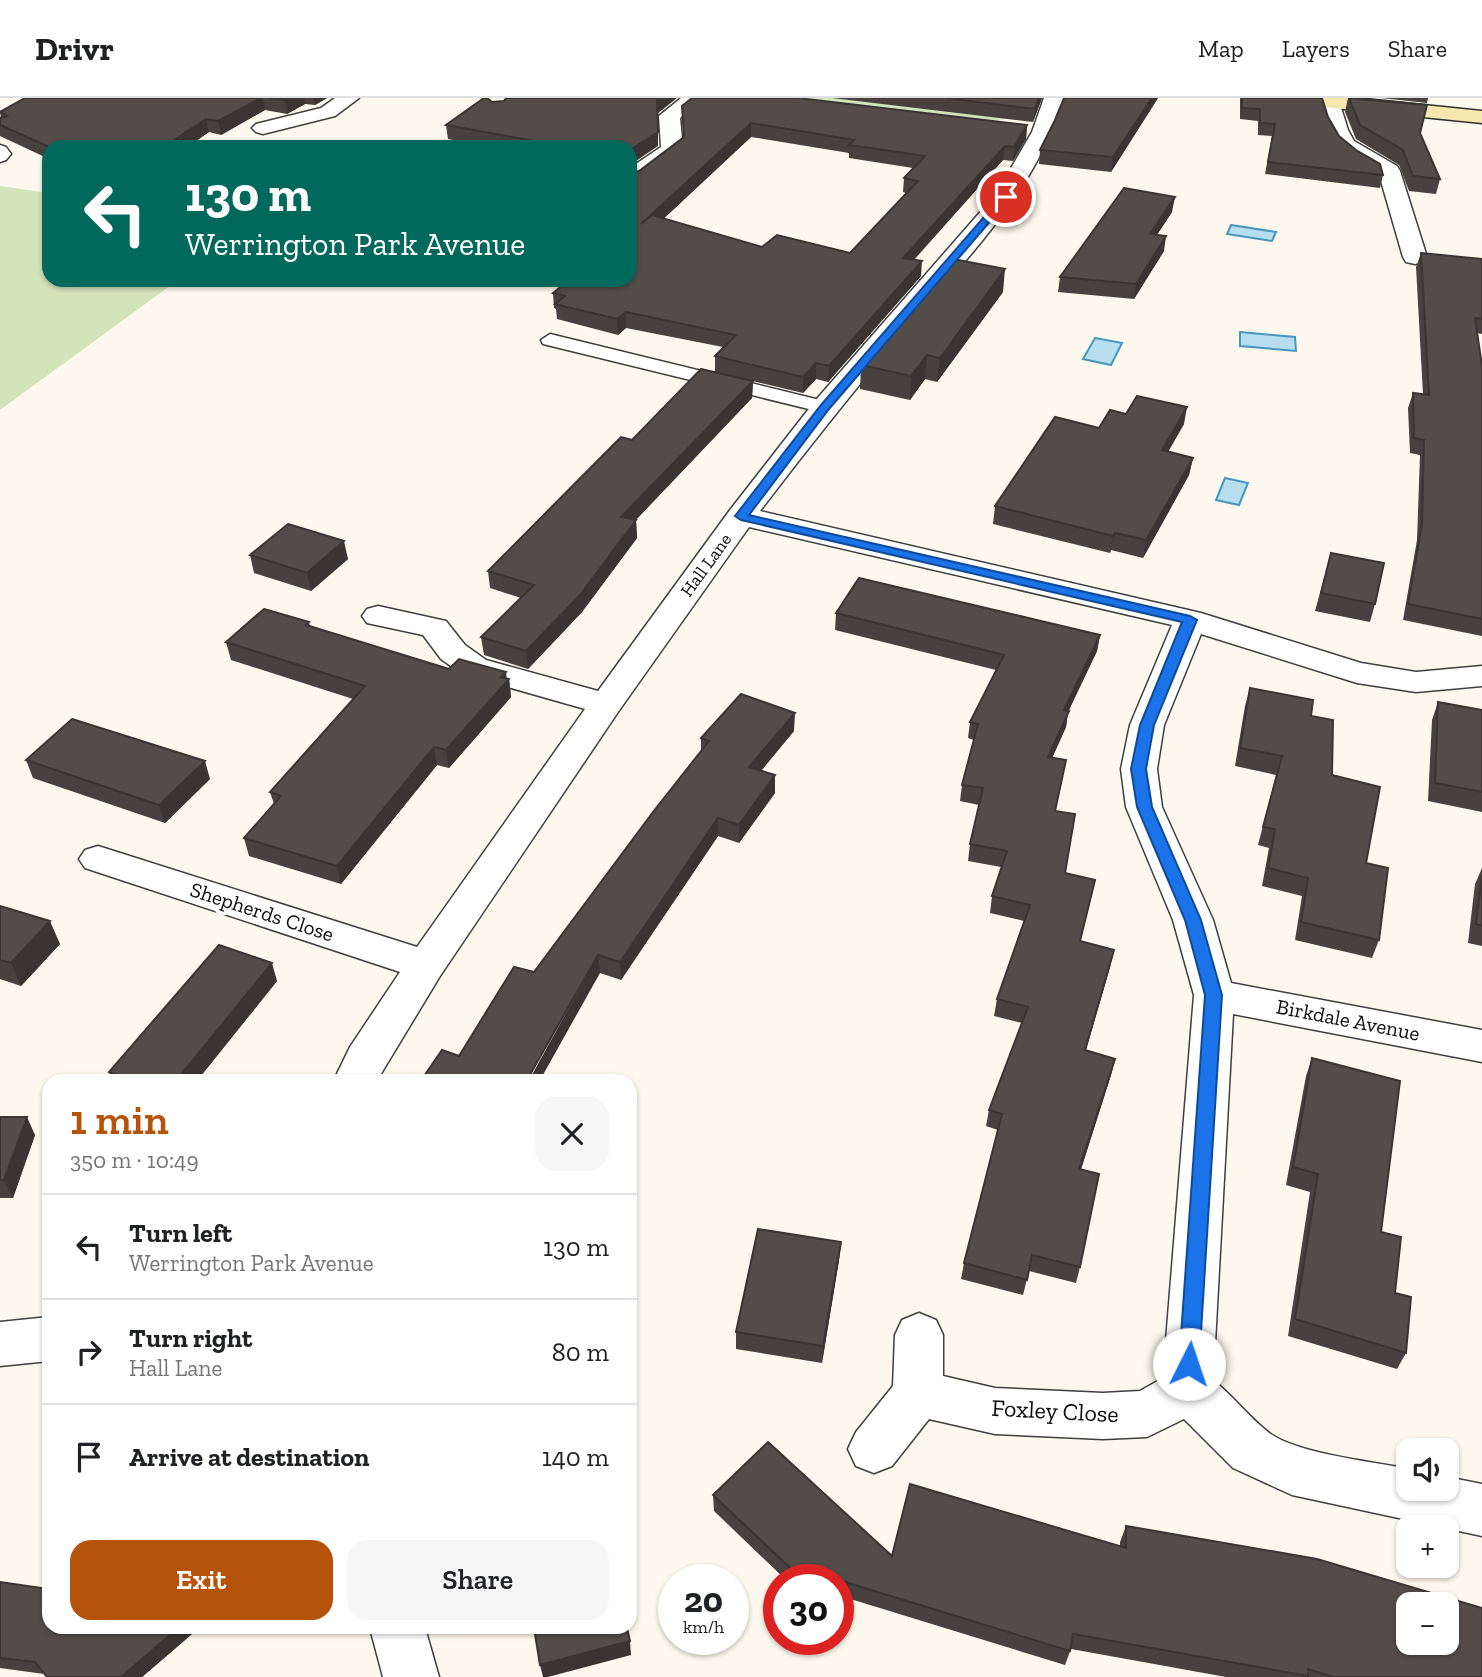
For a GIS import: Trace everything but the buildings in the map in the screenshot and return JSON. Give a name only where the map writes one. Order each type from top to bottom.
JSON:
[{"type":"street","points":[[263,128],[328,112],[349,98]]},
{"type":"street","points":[[637,169],[672,149],[668,116],[694,98]]},
{"type":"street","name":"Hall Lane","points":[[358,1074],[426,965],[606,704],[741,516],[825,407],[1006,197],[1029,130],[1054,98]]},
{"type":"street","points":[[1294,98],[1482,117]]},
{"type":"street","points":[[1330,101],[1340,141],[1350,150],[1389,171],[1415,257]]},
{"type":"street","points":[[741,516],[1190,620],[1357,673],[1416,682],[1482,676]]},
{"type":"street","points":[[378,616],[434,628],[453,652],[474,667],[606,704]]},
{"type":"street","points":[[1190,620],[1147,725],[1139,769],[1144,807],[1193,920],[1214,995],[1187,1390],[1212,1410],[1251,1451],[1292,1470],[1482,1510]]},
{"type":"street","name":"Shepherds Close","points":[[98,859],[426,965]]},
{"type":"street","name":"Birkdale Avenue","points":[[1214,995],[1482,1045]]},
{"type":"street","points":[[874,1449],[918,1393],[919,1335]]},
{"type":"street","points":[[0,1344],[42,1340]]},
{"type":"street","name":"Foxley Close","points":[[918,1393],[995,1411],[1103,1416],[1147,1415],[1187,1390]]},
{"type":"street","points":[[400,1634],[411,1677]]},
{"type":"lane","points":[[0,150],[3,154],[0,157]]},
{"type":"lane","points":[[550,340],[825,407]]},
{"type":"green space","points":[[801,98],[1014,98],[1014,118],[982,122]]},
{"type":"green space","points":[[0,186],[42,192],[42,287],[168,287],[0,410]]},
{"type":"water","points":[[1231,225],[1276,232],[1272,241],[1227,234]]},
{"type":"water","points":[[1240,332],[1295,337],[1296,351],[1240,346]]},
{"type":"water","points":[[1095,338],[1122,343],[1111,365],[1083,359]]},
{"type":"water","points":[[1225,478],[1248,483],[1239,505],[1216,500]]},
{"type":"route","points":[[1006,197],[825,407],[741,516],[1190,620],[1147,725],[1139,769],[1144,807],[1193,920],[1214,995],[1189,1364]]}]
